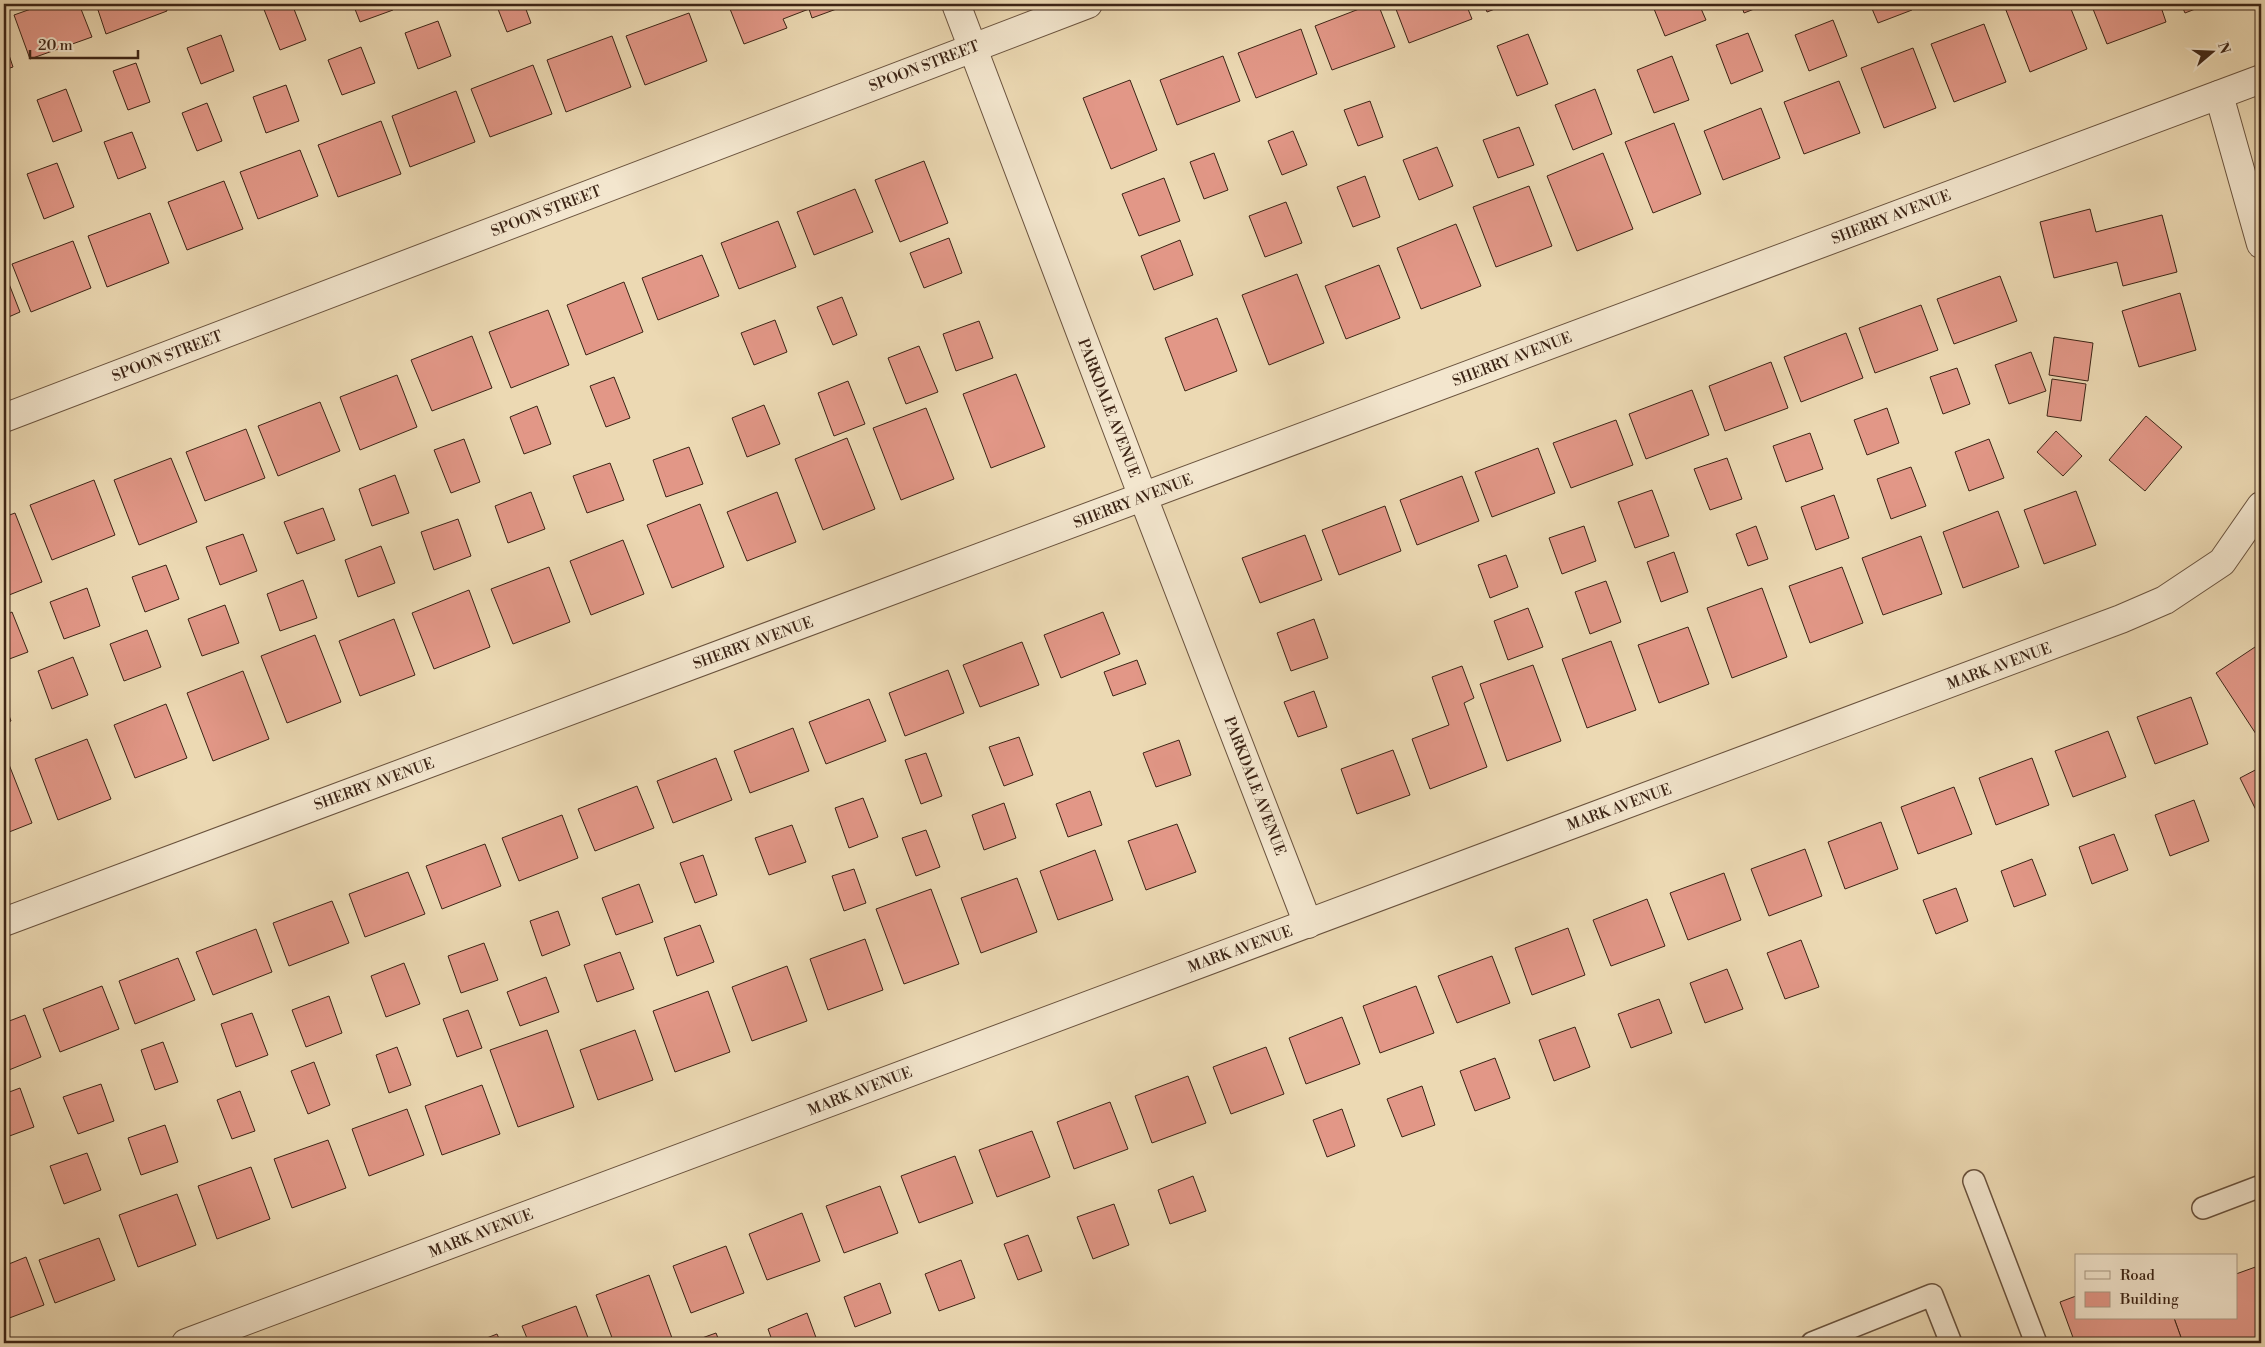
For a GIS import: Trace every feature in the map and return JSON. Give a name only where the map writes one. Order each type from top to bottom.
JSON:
[{"type":"street","name":"PARKDALE AVENUE","points":[[956,4],[1143,497],[1308,924]]},
{"type":"street","name":"SPOON STREET","points":[[4,418],[1088,4]]},
{"type":"street","name":"SHERRY AVENUE","points":[[4,922],[2261,79]]},
{"type":"street","points":[[2219,95],[2261,244]]},
{"type":"street","name":"MARK AVENUE","points":[[186,1343],[2063,642],[2165,600],[2222,562],[2261,506]]},
{"type":"lane","points":[[1974,1181],[2036,1343]]},
{"type":"lane","points":[[2203,1208],[2261,1186]]},
{"type":"lane","points":[[1812,1343],[1932,1295],[1951,1343]]},
{"type":"building","points":[[45,4],[79,4],[92,37],[30,59],[14,15]]},
{"type":"building","points":[[96,4],[165,4],[167,11],[106,34]]},
{"type":"building","points":[[271,4],[292,4],[306,40],[280,50],[263,7]]},
{"type":"building","points":[[353,4],[391,4],[393,10],[360,22]]},
{"type":"building","points":[[496,4],[524,4],[531,23],[507,32]]},
{"type":"building","points":[[728,4],[850,4],[812,18],[809,9],[783,19],[787,28],[744,44]]},
{"type":"building","points":[[1372,4],[1378,4],[1395,47],[1332,70],[1315,26]]},
{"type":"building","points":[[1394,4],[1466,4],[1472,19],[1409,43]]},
{"type":"building","points":[[1484,4],[1508,4],[1487,12]]},
{"type":"building","points":[[1652,4],[1699,4],[1706,20],[1665,36]]},
{"type":"building","points":[[1741,4],[1767,4],[1744,13]]},
{"type":"building","points":[[1870,4],[1910,4],[1912,10],[1878,23]]},
{"type":"building","points":[[2069,4],[2087,49],[2030,72],[2004,5]]},
{"type":"building","points":[[2091,4],[2160,4],[2166,22],[2107,44]]},
{"type":"building","points":[[2181,4],[2208,4],[2185,13]]},
{"type":"building","points":[[689,13],[707,61],[645,85],[626,36]]},
{"type":"building","points":[[1833,20],[1847,56],[1809,71],[1795,35]]},
{"type":"building","points":[[438,21],[451,56],[418,69],[405,33]]},
{"type":"building","points":[[1984,24],[2006,82],[1954,102],[1931,44]]},
{"type":"building","points":[[1301,29],[1317,74],[1256,98],[1238,53]]},
{"type":"building","points":[[1748,33],[1763,71],[1731,84],[1716,45]]},
{"type":"building","points":[[1528,34],[1548,84],[1517,96],[1497,46]]},
{"type":"building","points":[[221,35],[234,71],[201,84],[187,48]]},
{"type":"building","points":[[612,36],[631,87],[566,112],[547,60]]},
{"type":"building","points":[[4,40],[13,67],[4,70]]},
{"type":"building","points":[[361,47],[375,83],[342,95],[328,60]]},
{"type":"building","points":[[1913,48],[1936,108],[1884,128],[1861,68]]},
{"type":"building","points":[[1223,56],[1240,101],[1177,125],[1160,80]]},
{"type":"building","points":[[1672,56],[1689,100],[1654,113],[1637,70]]},
{"type":"building","points":[[136,63],[150,102],[128,110],[113,71]]},
{"type":"building","points":[[533,65],[552,114],[490,137],[471,89]]},
{"type":"building","points":[[1130,80],[1157,150],[1111,169],[1083,98]]},
{"type":"building","points":[[1839,81],[1860,133],[1804,154],[1784,102]]},
{"type":"building","points":[[286,85],[299,121],[266,133],[253,97]]},
{"type":"building","points":[[66,89],[82,131],[53,142],[37,100]]},
{"type":"building","points":[[1595,89],[1612,134],[1573,150],[1555,105]]},
{"type":"building","points":[[456,91],[475,142],[410,167],[392,116]]},
{"type":"building","points":[[1370,101],[1383,137],[1358,146],[1344,110]]},
{"type":"building","points":[[207,103],[222,141],[197,151],[182,113]]},
{"type":"building","points":[[1761,108],[1780,158],[1723,180],[1704,131]]},
{"type":"building","points":[[381,121],[401,174],[338,197],[318,145]]},
{"type":"building","points":[[1674,123],[1701,194],[1653,213],[1625,142]]},
{"type":"building","points":[[1519,127],[1534,165],[1498,178],[1483,140]]},
{"type":"building","points":[[1293,131],[1307,165],[1282,175],[1268,141]]},
{"type":"building","points":[[132,132],[146,168],[118,179],[104,142]]},
{"type":"building","points":[[1437,147],[1453,186],[1419,200],[1403,160]]},
{"type":"building","points":[[300,150],[318,196],[258,219],[240,172]]},
{"type":"building","points":[[1214,153],[1228,190],[1204,199],[1190,162]]},
{"type":"building","points":[[1603,153],[1633,229],[1577,251],[1547,176]]},
{"type":"building","points":[[924,161],[948,223],[900,242],[875,180]]},
{"type":"building","points":[[57,163],[74,207],[44,219],[27,174]]},
{"type":"building","points":[[1365,176],[1380,217],[1353,227],[1337,187]]},
{"type":"building","points":[[1164,178],[1180,221],[1139,236],[1122,194]]},
{"type":"building","points":[[224,181],[243,229],[187,250],[168,202]]},
{"type":"building","points":[[1529,186],[1552,246],[1496,267],[1473,207]]},
{"type":"building","points":[[855,189],[873,232],[814,255],[797,212]]},
{"type":"building","points":[[1286,202],[1302,243],[1265,257],[1249,216]]},
{"type":"building","points":[[2090,209],[2096,232],[2162,215],[2177,272],[2123,286],[2117,262],[2054,278],[2040,222]]},
{"type":"building","points":[[150,213],[169,263],[107,287],[88,236]]},
{"type":"building","points":[[778,221],[796,267],[739,289],[721,243]]},
{"type":"building","points":[[1456,224],[1481,286],[1421,309],[1397,248]]},
{"type":"building","points":[[949,238],[962,273],[924,288],[910,253]]},
{"type":"building","points":[[1180,240],[1193,275],[1154,290],[1141,256]]},
{"type":"building","points":[[73,241],[91,288],[31,312],[12,264]]},
{"type":"building","points":[[702,255],[719,296],[658,320],[642,278]]},
{"type":"building","points":[[1379,265],[1400,318],[1346,339],[1325,286]]},
{"type":"building","points":[[4,271],[20,312],[4,319]]},
{"type":"building","points":[[1297,274],[1324,343],[1269,365],[1242,295]]},
{"type":"building","points":[[2000,276],[2017,321],[1954,344],[1937,299]]},
{"type":"building","points":[[624,282],[643,332],[586,355],[567,305]]},
{"type":"building","points":[[2180,293],[2196,350],[2139,367],[2122,311]]},
{"type":"building","points":[[842,297],[857,335],[833,345],[817,307]]},
{"type":"building","points":[[1921,305],[1938,350],[1875,373],[1859,328]]},
{"type":"building","points":[[548,310],[569,365],[511,388],[489,332]]},
{"type":"building","points":[[1217,318],[1237,371],[1185,391],[1165,338]]},
{"type":"building","points":[[775,320],[787,352],[754,365],[741,333]]},
{"type":"building","points":[[979,321],[993,358],[956,371],[943,334]]},
{"type":"building","points":[[1846,333],[1863,378],[1801,402],[1784,357]]},
{"type":"building","points":[[472,336],[492,388],[432,411],[411,360]]},
{"type":"building","points":[[2054,337],[2093,343],[2088,381],[2049,375]]},
{"type":"building","points":[[919,346],[938,392],[906,404],[888,358]]},
{"type":"building","points":[[2031,352],[2046,391],[2009,404],[1995,365]]},
{"type":"building","points":[[1771,362],[1788,408],[1725,431],[1709,386]]},
{"type":"building","points":[[1957,368],[1970,404],[1943,414],[1930,377]]},
{"type":"building","points":[[1016,374],[1045,447],[991,468],[963,394]]},
{"type":"building","points":[[397,375],[417,427],[360,450],[340,397]]},
{"type":"building","points":[[614,377],[630,418],[606,427],[590,386]]},
{"type":"building","points":[[2052,379],[2086,384],[2081,421],[2047,416]]},
{"type":"building","points":[[848,381],[865,424],[834,436],[818,393]]},
{"type":"building","points":[[1692,390],[1709,435],[1646,459],[1629,414]]},
{"type":"building","points":[[320,402],[340,451],[278,476],[258,426]]},
{"type":"building","points":[[764,405],[780,444],[747,457],[732,418]]},
{"type":"building","points":[[537,406],[551,444],[524,454],[510,417]]},
{"type":"building","points":[[926,408],[954,479],[901,500],[873,428]]},
{"type":"building","points":[[1887,408],[1899,443],[1867,455],[1854,420]]},
{"type":"building","points":[[2146,416],[2182,447],[2145,491],[2109,460]]},
{"type":"building","points":[[1616,420],[1633,465],[1571,488],[1553,443]]},
{"type":"building","points":[[246,429],[265,478],[205,501],[186,452]]},
{"type":"building","points":[[2056,431],[2082,456],[2063,476],[2037,452]]},
{"type":"building","points":[[1810,433],[1823,469],[1786,482],[1773,446]]},
{"type":"building","points":[[847,438],[875,509],[823,530],[795,459]]},
{"type":"building","points":[[464,439],[480,482],[451,493],[434,450]]},
{"type":"building","points":[[1989,439],[2004,478],[1969,491],[1955,452]]},
{"type":"building","points":[[689,447],[703,484],[666,497],[653,460]]},
{"type":"building","points":[[1538,448],[1555,493],[1492,517],[1475,472]]},
{"type":"building","points":[[171,458],[197,522],[139,545],[114,480]]},
{"type":"building","points":[[1727,458],[1742,499],[1710,510],[1694,469]]},
{"type":"building","points":[[610,463],[624,500],[587,513],[573,476]]},
{"type":"building","points":[[1911,467],[1926,506],[1891,519],[1877,479]]},
{"type":"building","points":[[395,475],[409,513],[372,526],[359,489]]},
{"type":"building","points":[[1462,476],[1479,521],[1417,545],[1400,500]]},
{"type":"building","points":[[94,480],[115,535],[52,560],[30,505]]},
{"type":"building","points":[[1652,490],[1669,536],[1635,548],[1618,502]]},
{"type":"building","points":[[2076,491],[2096,545],[2044,564],[2024,510]]},
{"type":"building","points":[[531,492],[545,529],[508,543],[495,506]]},
{"type":"building","points":[[777,492],[796,542],[747,561],[727,512]]},
{"type":"building","points":[[1834,495],[1849,538],[1816,550],[1801,507]]},
{"type":"building","points":[[700,504],[724,567],[672,588],[647,525]]},
{"type":"building","points":[[1385,506],[1401,551],[1339,575],[1322,530]]},
{"type":"building","points":[[323,508],[335,540],[297,554],[284,522]]},
{"type":"building","points":[[1998,511],[2019,567],[1963,588],[1943,532]]},
{"type":"building","points":[[15,513],[42,582],[4,597],[4,517]]},
{"type":"building","points":[[458,519],[471,556],[434,570],[421,532]]},
{"type":"building","points":[[1584,526],[1596,561],[1562,574],[1549,538]]},
{"type":"building","points":[[1756,526],[1768,559],[1748,566],[1736,534]]},
{"type":"building","points":[[243,534],[257,571],[220,585],[206,547]]},
{"type":"building","points":[[1305,535],[1322,580],[1260,603],[1242,558]]},
{"type":"building","points":[[1921,536],[1942,594],[1883,615],[1862,558]]},
{"type":"building","points":[[623,540],[644,594],[591,615],[570,561]]},
{"type":"building","points":[[381,546],[395,583],[358,597],[345,560]]},
{"type":"building","points":[[1674,552],[1688,592],[1661,602],[1647,562]]},
{"type":"building","points":[[1506,555],[1518,587],[1490,598],[1478,565]]},
{"type":"building","points":[[166,565],[179,599],[145,612],[132,577]]},
{"type":"building","points":[[549,567],[570,622],[513,644],[491,589]]},
{"type":"building","points":[[1842,567],[1863,623],[1810,643],[1789,586]]},
{"type":"building","points":[[303,580],[317,618],[280,631],[267,594]]},
{"type":"building","points":[[1606,581],[1621,622],[1590,634],[1575,592]]},
{"type":"building","points":[[87,588],[100,626],[64,639],[50,602]]},
{"type":"building","points":[[1762,588],[1787,657],[1732,678],[1707,608]]},
{"type":"building","points":[[469,590],[490,647],[434,669],[412,613]]},
{"type":"building","points":[[225,605],[239,643],[202,656],[188,619]]},
{"type":"building","points":[[1528,608],[1543,647],[1508,660],[1494,621]]},
{"type":"building","points":[[12,612],[28,652],[4,661],[4,616]]},
{"type":"building","points":[[1103,612],[1120,654],[1061,678],[1044,635]]},
{"type":"building","points":[[394,619],[415,675],[360,696],[339,641]]},
{"type":"building","points":[[1314,619],[1328,658],[1291,671],[1277,633]]},
{"type":"building","points":[[1688,627],[1709,684],[1659,703],[1638,645]]},
{"type":"building","points":[[147,630],[161,667],[124,681],[110,644]]},
{"type":"building","points":[[315,635],[341,702],[287,723],[261,656]]},
{"type":"building","points":[[1611,641],[1636,710],[1587,728],[1562,659]]},
{"type":"building","points":[[1022,642],[1039,685],[980,707],[963,665]]},
{"type":"building","points":[[2261,643],[2261,731],[2256,734],[2216,673]]},
{"type":"building","points":[[73,657],[88,695],[52,709],[38,671]]},
{"type":"building","points":[[1137,660],[1146,684],[1113,696],[1104,672]]},
{"type":"building","points":[[1533,665],[1561,741],[1507,761],[1480,684]]},
{"type":"building","points":[[1462,666],[1474,698],[1464,703],[1487,767],[1430,789],[1412,739],[1449,725],[1432,677]]},
{"type":"building","points":[[948,670],[964,713],[905,736],[889,693]]},
{"type":"building","points":[[243,671],[269,739],[213,761],[187,693]]},
{"type":"building","points":[[1314,691],[1327,727],[1298,737],[1284,702]]},
{"type":"building","points":[[2191,697],[2208,744],[2155,764],[2137,717]]},
{"type":"building","points":[[869,699],[886,741],[826,764],[809,722]]},
{"type":"building","points":[[4,702],[11,721],[4,724]]},
{"type":"building","points":[[166,704],[187,758],[135,778],[114,725]]},
{"type":"building","points":[[793,728],[809,771],[750,793],[734,751]]},
{"type":"building","points":[[2108,731],[2126,777],[2073,797],[2055,751]]},
{"type":"building","points":[[1019,737],[1033,775],[1004,786],[989,747]]},
{"type":"building","points":[[87,739],[111,799],[58,820],[35,759]]},
{"type":"building","points":[[1179,740],[1191,775],[1156,787],[1143,753]]},
{"type":"building","points":[[1393,750],[1410,795],[1357,814],[1341,769]]},
{"type":"building","points":[[926,753],[942,796],[921,804],[905,760]]},
{"type":"building","points":[[716,758],[732,800],[673,823],[657,781]]},
{"type":"building","points":[[2032,758],[2049,805],[1996,825],[1979,778]]},
{"type":"building","points":[[8,762],[32,823],[4,834],[4,764]]},
{"type":"building","points":[[2261,767],[2261,812],[2258,814],[2240,778]]},
{"type":"building","points":[[637,786],[654,828],[595,851],[578,809]]},
{"type":"building","points":[[1954,787],[1972,834],[1918,854],[1901,807]]},
{"type":"building","points":[[1090,791],[1102,825],[1068,837],[1056,804]]},
{"type":"building","points":[[863,798],[878,837],[849,848],[835,808]]},
{"type":"building","points":[[2194,800],[2209,841],[2170,856],[2155,815]]},
{"type":"building","points":[[1004,803],[1016,838],[984,850],[972,815]]},
{"type":"building","points":[[562,815],[578,858],[519,881],[502,838]]},
{"type":"building","points":[[1881,822],[1898,869],[1845,889],[1828,842]]},
{"type":"building","points":[[1177,824],[1196,872],[1146,890],[1128,841]]},
{"type":"building","points":[[792,825],[806,862],[769,875],[755,838]]},
{"type":"building","points":[[926,830],[940,867],[916,876],[902,838]]},
{"type":"building","points":[[2114,834],[2128,870],[2092,884],[2079,847]]},
{"type":"building","points":[[485,844],[501,886],[442,909],[426,866]]},
{"type":"building","points":[[1805,849],[1822,896],[1769,916],[1751,869]]},
{"type":"building","points":[[1095,850],[1113,900],[1058,920],[1040,871]]},
{"type":"building","points":[[703,855],[717,895],[695,903],[680,863]]},
{"type":"building","points":[[2032,859],[2046,895],[2014,907],[2001,871]]},
{"type":"building","points":[[854,869],[866,903],[844,911],[832,876]]},
{"type":"building","points":[[408,872],[425,914],[365,937],[349,894]]},
{"type":"building","points":[[1724,873],[1741,920],[1688,940],[1670,893]]},
{"type":"building","points":[[1017,878],[1037,932],[981,953],[961,898]]},
{"type":"building","points":[[639,884],[653,922],[616,935],[602,898]]},
{"type":"building","points":[[1956,888],[1968,921],[1936,934],[1923,900]]},
{"type":"building","points":[[931,889],[959,964],[904,984],[876,909]]},
{"type":"building","points":[[1647,899],[1665,946],[1611,966],[1593,920]]},
{"type":"building","points":[[332,901],[349,943],[289,966],[273,923]]},
{"type":"building","points":[[558,911],[570,945],[542,956],[530,921]]},
{"type":"building","points":[[700,925],[714,962],[677,976],[664,938]]},
{"type":"building","points":[[1568,928],[1585,975],[1532,995],[1515,948]]},
{"type":"building","points":[[256,929],[272,972],[213,995],[196,952]]},
{"type":"building","points":[[865,939],[883,990],[828,1010],[810,959]]},
{"type":"building","points":[[1801,940],[1819,987],[1785,999],[1767,953]]},
{"type":"building","points":[[484,943],[498,980],[461,993],[448,956]]},
{"type":"building","points":[[620,952],[634,989],[597,1002],[584,965]]},
{"type":"building","points":[[1492,956],[1510,1003],[1457,1023],[1438,976]]},
{"type":"building","points":[[178,958],[195,1000],[135,1024],[119,981]]},
{"type":"building","points":[[404,963],[420,1004],[386,1017],[371,976]]},
{"type":"building","points":[[787,966],[807,1021],[752,1041],[732,987]]},
{"type":"building","points":[[1727,969],[1743,1009],[1705,1023],[1690,983]]},
{"type":"building","points":[[546,977],[559,1012],[520,1026],[507,992]]},
{"type":"building","points":[[102,986],[119,1029],[60,1052],[43,1009]]},
{"type":"building","points":[[1416,986],[1434,1033],[1380,1053],[1363,1006]]},
{"type":"building","points":[[708,991],[730,1052],[675,1072],[653,1011]]},
{"type":"building","points":[[329,996],[342,1033],[306,1047],[292,1010]]},
{"type":"building","points":[[1659,999],[1672,1033],[1631,1048],[1618,1014]]},
{"type":"building","points":[[468,1010],[482,1048],[457,1057],[443,1019]]},
{"type":"building","points":[[252,1013],[268,1055],[236,1067],[221,1024]]},
{"type":"building","points":[[25,1015],[41,1057],[4,1072],[4,1023]]},
{"type":"building","points":[[1342,1017],[1360,1064],[1306,1084],[1289,1038]]},
{"type":"building","points":[[1575,1027],[1590,1067],[1554,1081],[1539,1040]]},
{"type":"building","points":[[547,1030],[574,1107],[518,1127],[490,1050]]},
{"type":"building","points":[[635,1030],[653,1080],[598,1100],[580,1050]]},
{"type":"building","points":[[163,1042],[178,1082],[155,1090],[141,1050]]},
{"type":"building","points":[[397,1047],[411,1085],[389,1093],[376,1055]]},
{"type":"building","points":[[1266,1047],[1284,1094],[1231,1114],[1213,1067]]},
{"type":"building","points":[[1495,1058],[1510,1098],[1475,1111],[1460,1071]]},
{"type":"building","points":[[314,1062],[330,1105],[308,1114],[291,1071]]},
{"type":"building","points":[[1188,1076],[1206,1123],[1152,1143],[1135,1096]]},
{"type":"building","points":[[101,1084],[114,1121],[78,1134],[63,1097]]},
{"type":"building","points":[[482,1085],[500,1134],[442,1155],[425,1106]]},
{"type":"building","points":[[1422,1086],[1435,1125],[1402,1137],[1387,1099]]},
{"type":"building","points":[[20,1088],[34,1127],[4,1138],[4,1094]]},
{"type":"building","points":[[240,1091],[255,1131],[232,1139],[217,1100]]},
{"type":"building","points":[[1110,1102],[1128,1149],[1074,1169],[1057,1122]]},
{"type":"building","points":[[407,1109],[424,1155],[369,1176],[352,1129]]},
{"type":"building","points":[[1342,1109],[1355,1146],[1327,1157],[1313,1120]]},
{"type":"building","points":[[165,1125],[178,1162],[141,1175],[128,1138]]},
{"type":"building","points":[[1032,1131],[1050,1177],[997,1197],[979,1150]]},
{"type":"building","points":[[328,1140],[346,1188],[292,1208],[274,1159]]},
{"type":"building","points":[[87,1153],[101,1190],[64,1204],[50,1166]]},
{"type":"building","points":[[955,1156],[973,1203],[919,1223],[901,1176]]},
{"type":"building","points":[[251,1167],[270,1219],[217,1239],[198,1186]]},
{"type":"building","points":[[1193,1176],[1206,1211],[1170,1224],[1158,1190]]},
{"type":"building","points":[[880,1186],[898,1233],[844,1253],[826,1206]]},
{"type":"building","points":[[177,1194],[196,1245],[138,1267],[119,1215]]},
{"type":"building","points":[[1114,1204],[1129,1245],[1093,1259],[1077,1217]]},
{"type":"building","points":[[802,1213],[820,1261],[767,1280],[749,1234]]},
{"type":"building","points":[[1028,1235],[1042,1271],[1018,1280],[1004,1244]]},
{"type":"building","points":[[99,1238],[115,1280],[55,1303],[39,1260]]},
{"type":"building","points":[[726,1246],[744,1293],[691,1313],[673,1266]]},
{"type":"building","points":[[26,1257],[44,1305],[4,1320],[4,1266]]},
{"type":"building","points":[[961,1260],[975,1298],[939,1311],[925,1274]]},
{"type":"building","points":[[2261,1265],[2261,1343],[2183,1343],[2175,1320],[2238,1320],[2238,1273]]},
{"type":"building","points":[[649,1275],[672,1338],[658,1343],[614,1343],[596,1295]]},
{"type":"building","points":[[880,1283],[891,1313],[855,1327],[844,1297]]},
{"type":"building","points":[[2075,1296],[2075,1320],[2175,1320],[2183,1343],[2075,1343],[2060,1302]]},
{"type":"building","points":[[576,1306],[590,1343],[529,1343],[522,1326]]},
{"type":"building","points":[[807,1313],[818,1343],[773,1343],[768,1329]]},
{"type":"building","points":[[716,1333],[720,1343],[688,1343]]},
{"type":"building","points":[[497,1334],[501,1343],[474,1343]]}]
